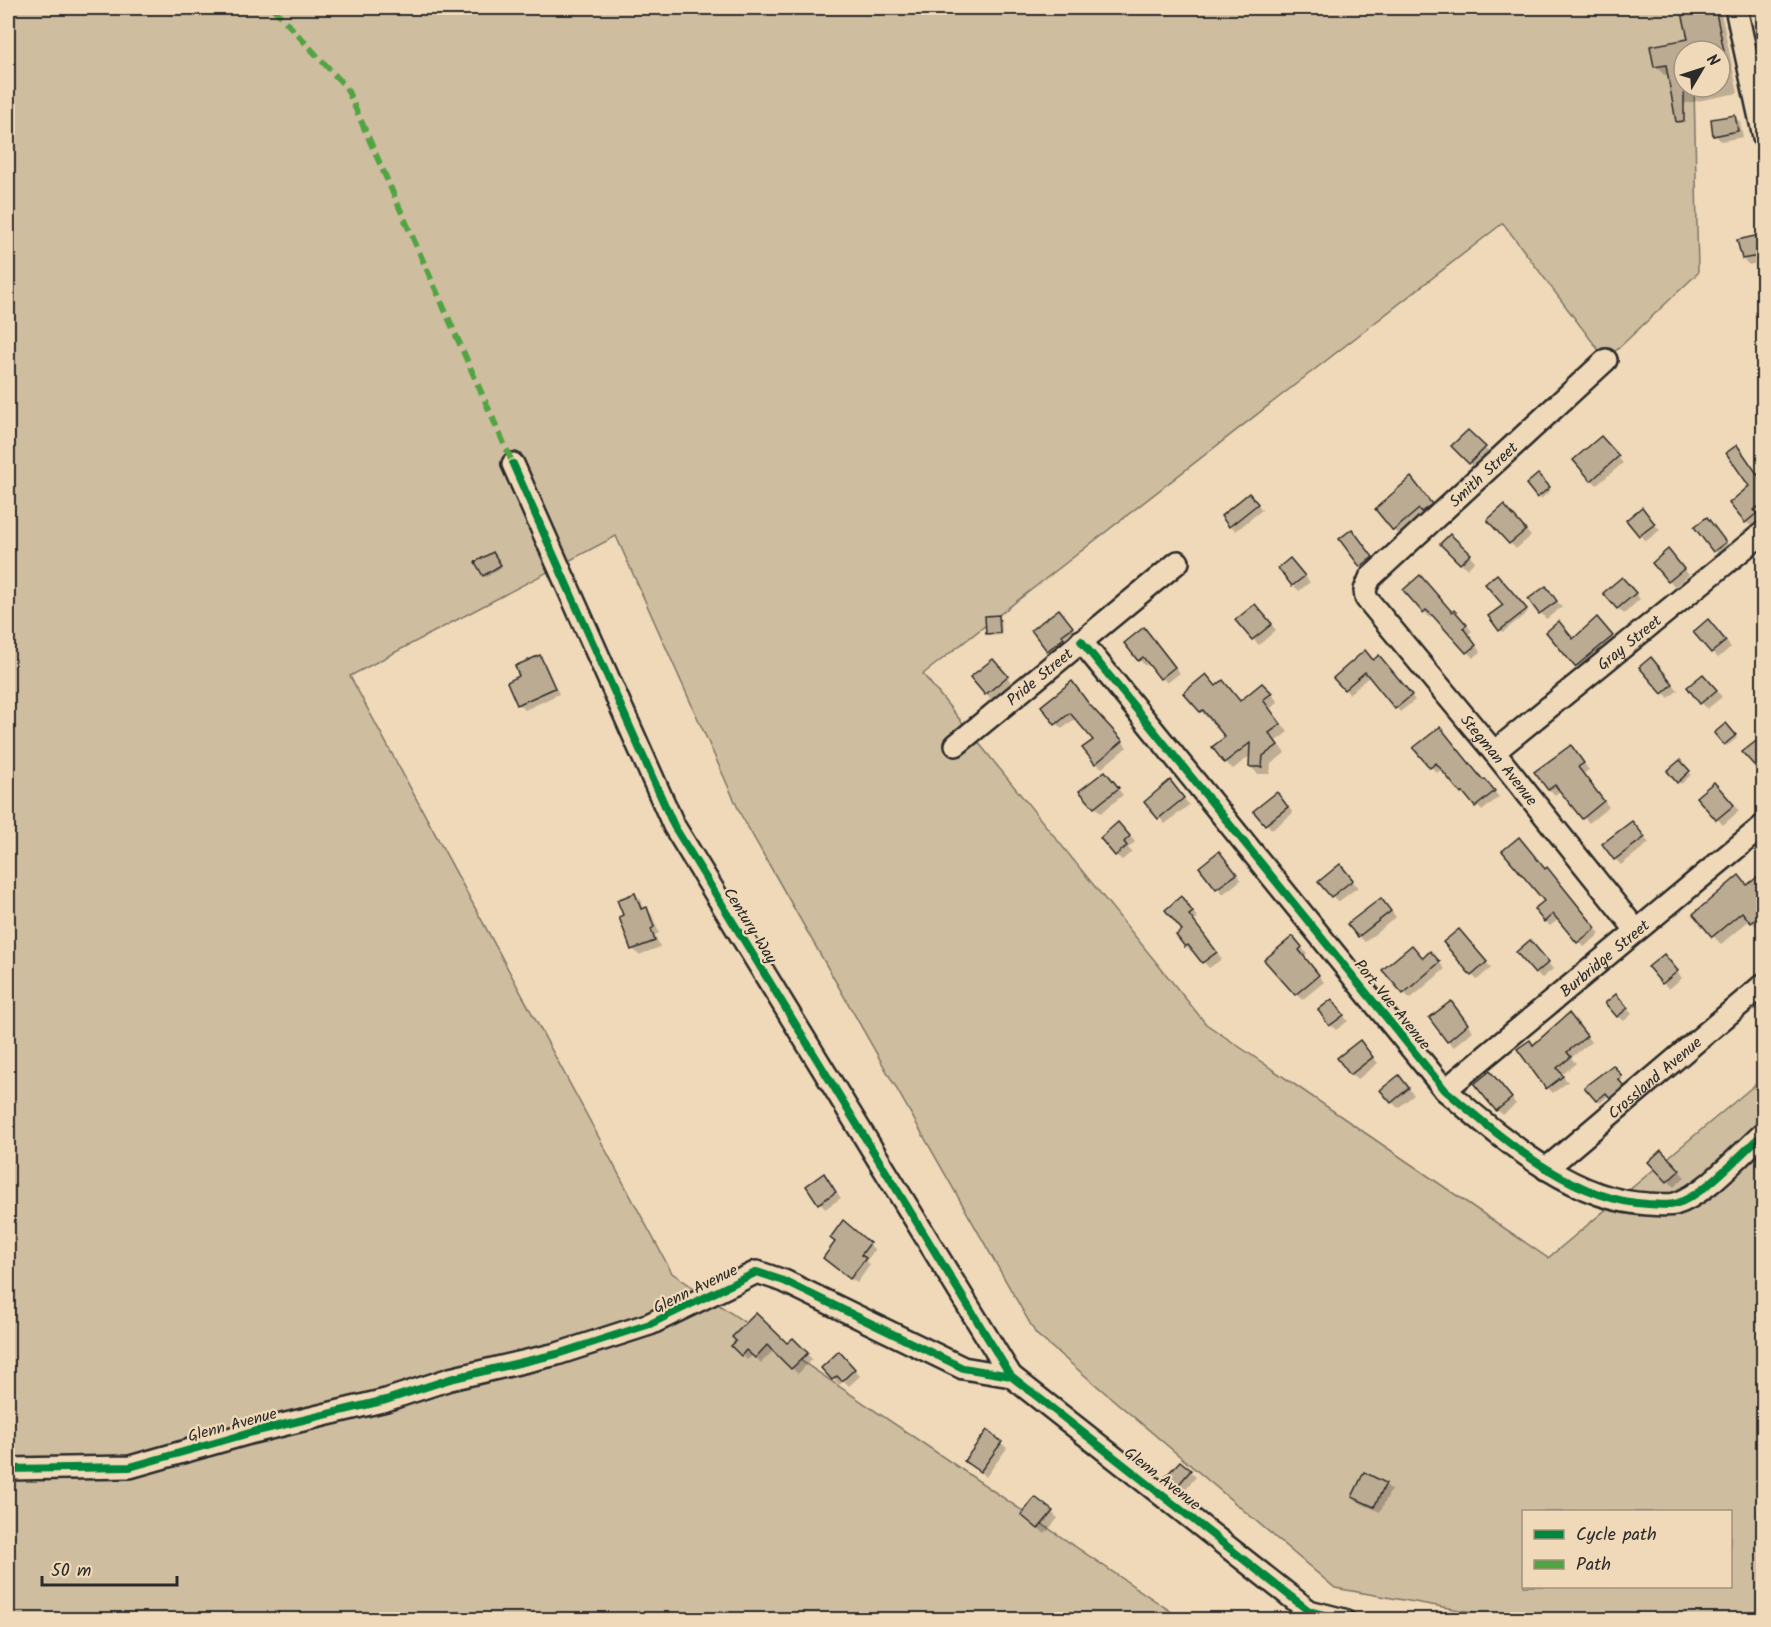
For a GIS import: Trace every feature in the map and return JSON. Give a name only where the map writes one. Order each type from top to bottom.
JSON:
[{"type":"street","points":[[1736,8],[1764,137]]},
{"type":"street","name":"Smith Street","points":[[1365,590],[1370,578],[1606,360]]},
{"type":"street","name":"Century Way","points":[[513,464],[674,826],[1011,1376]]},
{"type":"street","name":"Gray Street","points":[[1494,752],[1764,532]]},
{"type":"street","name":"Pride Street","points":[[956,745],[1178,562]]},
{"type":"street","name":"Stegman Avenue","points":[[1365,590],[1366,598],[1494,752],[1636,930]]},
{"type":"street","name":"Port Vue Avenue","points":[[1082,641],[1445,1090],[1509,1144],[1546,1169],[1604,1197],[1639,1203],[1674,1204],[1697,1194],[1764,1133]]},
{"type":"street","name":"Burbridge Street","points":[[1445,1090],[1764,825]]},
{"type":"street","name":"Crossland Avenue","points":[[1546,1169],[1764,984]]},
{"type":"street","name":"Glenn Avenue","points":[[8,1469],[130,1467],[253,1431],[386,1400],[450,1379],[557,1354],[650,1324],[757,1272],[784,1281],[963,1368],[1011,1376],[1309,1611],[1344,1620]]},
{"type":"shaded area","points":[[8,8],[1692,8],[1693,39],[1672,39],[1672,99],[1694,99],[1698,273],[1606,360],[1503,223],[923,674],[1206,1024],[1548,1258],[1763,1078],[1763,1619],[1511,1619],[1335,1588],[1036,1334],[741,815],[616,536],[350,676],[672,1273],[1182,1619],[8,1620]]},
{"type":"building","points":[[1681,8],[1715,8],[1721,39],[1688,39]]},
{"type":"building","points":[[1672,42],[1672,99],[1684,99],[1684,121],[1676,122],[1666,65],[1654,67],[1650,46]]},
{"type":"building","points":[[1735,115],[1738,131],[1713,136],[1711,119]]},
{"type":"building","points":[[1764,234],[1764,255],[1742,259],[1737,240]]},
{"type":"building","points":[[1468,430],[1486,447],[1469,464],[1451,446]]},
{"type":"building","points":[[1601,436],[1619,456],[1591,481],[1573,460]]},
{"type":"building","points":[[1737,445],[1760,478],[1764,475],[1764,506],[1762,504],[1754,510],[1757,513],[1745,523],[1729,503],[1749,486],[1726,453]]},
{"type":"building","points":[[1538,474],[1550,487],[1537,498],[1526,484]]},
{"type":"building","points":[[1411,477],[1432,504],[1421,512],[1419,509],[1393,531],[1375,509]]},
{"type":"building","points":[[1249,493],[1258,504],[1229,527],[1221,516]]},
{"type":"building","points":[[1504,505],[1526,530],[1509,544],[1487,520]]},
{"type":"building","points":[[1642,507],[1655,524],[1639,536],[1626,520]]},
{"type":"building","points":[[1707,517],[1726,542],[1713,552],[1694,527]]},
{"type":"building","points":[[1352,529],[1373,557],[1360,567],[1339,539]]},
{"type":"building","points":[[1450,534],[1471,554],[1460,564],[1440,544]]},
{"type":"building","points":[[1668,549],[1684,569],[1668,582],[1652,563]]},
{"type":"building","points":[[493,552],[501,565],[483,576],[475,562]]},
{"type":"building","points":[[1290,558],[1305,576],[1292,586],[1278,568]]},
{"type":"building","points":[[1497,574],[1527,609],[1499,631],[1488,616],[1503,605],[1485,584]]},
{"type":"building","points":[[1420,575],[1452,612],[1454,610],[1467,625],[1463,628],[1476,645],[1466,653],[1433,616],[1426,610],[1423,613],[1403,590]]},
{"type":"building","points":[[1622,577],[1636,593],[1617,609],[1603,593]]},
{"type":"building","points":[[1546,586],[1557,601],[1539,614],[1528,599]]},
{"type":"building","points":[[1255,604],[1272,624],[1252,640],[1235,620]]},
{"type":"building","points":[[1059,609],[1073,627],[1062,635],[1064,638],[1047,651],[1031,630]]},
{"type":"building","points":[[999,615],[1000,633],[986,634],[985,616]]},
{"type":"building","points":[[1597,617],[1613,636],[1575,667],[1546,632],[1559,621],[1573,639]]},
{"type":"building","points":[[1708,619],[1726,641],[1711,653],[1693,632]]},
{"type":"building","points":[[1144,627],[1175,667],[1160,679],[1143,657],[1138,661],[1124,643]]},
{"type":"building","points":[[1365,650],[1373,660],[1379,655],[1412,695],[1395,709],[1365,672],[1344,690],[1333,678]]},
{"type":"building","points":[[540,655],[555,688],[517,705],[507,682],[519,676],[515,666]]},
{"type":"building","points":[[1651,657],[1673,684],[1662,694],[1639,667]]},
{"type":"building","points":[[993,659],[1008,676],[985,695],[970,677]]},
{"type":"building","points":[[1206,674],[1216,686],[1223,680],[1240,701],[1262,683],[1272,693],[1263,700],[1281,724],[1269,733],[1278,745],[1263,756],[1262,767],[1249,767],[1250,743],[1224,763],[1212,747],[1225,737],[1203,710],[1200,712],[1183,693]]},
{"type":"building","points":[[1703,674],[1717,690],[1700,704],[1687,687]]},
{"type":"building","points":[[1072,681],[1089,704],[1123,741],[1095,764],[1082,748],[1093,740],[1070,713],[1055,725],[1041,706]]},
{"type":"building","points":[[1726,723],[1736,735],[1724,745],[1714,733]]},
{"type":"building","points":[[1440,727],[1483,780],[1485,779],[1495,791],[1475,807],[1463,792],[1461,794],[1436,763],[1430,768],[1413,748]]},
{"type":"building","points":[[1764,735],[1764,776],[1742,752]]},
{"type":"building","points":[[1571,745],[1584,763],[1578,767],[1604,801],[1582,819],[1555,785],[1548,790],[1534,772]]},
{"type":"building","points":[[1680,760],[1690,771],[1677,783],[1667,771]]},
{"type":"building","points":[[1105,771],[1119,788],[1094,808],[1079,791]]},
{"type":"building","points":[[1170,780],[1184,798],[1158,819],[1144,802]]},
{"type":"building","points":[[1714,782],[1734,805],[1716,820],[1696,797]]},
{"type":"building","points":[[1277,792],[1288,807],[1265,825],[1253,811]]},
{"type":"building","points":[[1632,821],[1645,837],[1614,860],[1602,844]]},
{"type":"building","points":[[1118,822],[1130,836],[1124,842],[1127,846],[1115,856],[1100,838]]},
{"type":"building","points":[[1519,837],[1545,869],[1547,867],[1596,928],[1577,943],[1553,914],[1544,922],[1534,909],[1544,901],[1502,851]]},
{"type":"building","points":[[1219,851],[1237,874],[1216,889],[1199,867]]},
{"type":"building","points":[[1340,864],[1353,880],[1331,897],[1318,882]]},
{"type":"building","points":[[1764,872],[1764,913],[1751,923],[1742,912],[1712,937],[1693,914],[1739,875],[1747,885]]},
{"type":"building","points":[[635,893],[641,909],[647,907],[654,927],[651,929],[655,941],[631,950],[619,917],[623,915],[617,900]]},
{"type":"building","points":[[1181,896],[1193,912],[1189,915],[1217,952],[1202,963],[1188,945],[1185,947],[1176,935],[1182,930],[1165,910]]},
{"type":"building","points":[[1381,898],[1391,911],[1358,937],[1347,924]]},
{"type":"building","points":[[1459,929],[1487,962],[1471,976],[1443,942]]},
{"type":"building","points":[[1293,936],[1302,947],[1299,950],[1319,975],[1295,995],[1264,960]]},
{"type":"building","points":[[1530,940],[1549,962],[1535,974],[1516,952]]},
{"type":"building","points":[[1412,945],[1423,958],[1430,951],[1440,962],[1403,994],[1382,970]]},
{"type":"building","points":[[1664,954],[1678,971],[1662,984],[1648,967]]},
{"type":"building","points":[[1616,994],[1628,1008],[1617,1017],[1605,1003]]},
{"type":"building","points":[[1332,999],[1344,1015],[1329,1026],[1318,1010]]},
{"type":"building","points":[[1451,1001],[1468,1024],[1447,1042],[1429,1018]]},
{"type":"building","points":[[1569,1013],[1587,1036],[1567,1052],[1571,1057],[1557,1068],[1563,1076],[1546,1089],[1517,1049],[1530,1040],[1533,1045]]},
{"type":"building","points":[[1360,1040],[1373,1057],[1350,1075],[1337,1058]]},
{"type":"building","points":[[1613,1065],[1622,1076],[1618,1079],[1624,1086],[1610,1098],[1606,1093],[1596,1101],[1584,1087]]},
{"type":"building","points":[[1490,1071],[1512,1098],[1496,1111],[1474,1084]]},
{"type":"building","points":[[1399,1075],[1409,1088],[1391,1103],[1380,1090]]},
{"type":"building","points":[[1661,1150],[1680,1170],[1667,1182],[1648,1162]]},
{"type":"building","points":[[824,1173],[836,1192],[818,1204],[806,1186]]},
{"type":"building","points":[[843,1220],[870,1243],[861,1255],[866,1258],[850,1279],[823,1258],[835,1242],[830,1238]]},
{"type":"building","points":[[756,1313],[787,1343],[793,1338],[808,1353],[791,1369],[767,1345],[755,1358],[746,1350],[741,1356],[731,1346],[736,1341],[732,1337]]},
{"type":"building","points":[[839,1351],[855,1369],[842,1381],[837,1376],[832,1380],[821,1368]]},
{"type":"building","points":[[987,1430],[1002,1442],[980,1472],[964,1461]]},
{"type":"building","points":[[1180,1461],[1191,1470],[1175,1489],[1163,1479]]},
{"type":"building","points":[[1364,1472],[1386,1483],[1374,1507],[1352,1497]]},
{"type":"building","points":[[1035,1497],[1053,1511],[1038,1529],[1021,1515]]},
{"type":"marked path","points":[[273,8],[346,87],[513,464]]},
{"type":"cycle path","points":[[513,464],[674,826],[1011,1376]]},
{"type":"cycle path","points":[[1081,641],[1445,1090],[1514,1146],[1539,1164],[1592,1192],[1619,1200],[1669,1205],[1686,1199],[1710,1183],[1764,1133]]},
{"type":"cycle path","points":[[8,1469],[130,1467],[253,1432],[386,1400],[450,1379],[557,1354],[650,1324],[757,1272],[784,1281],[963,1368],[1011,1376],[1309,1611],[1344,1620]]}]
